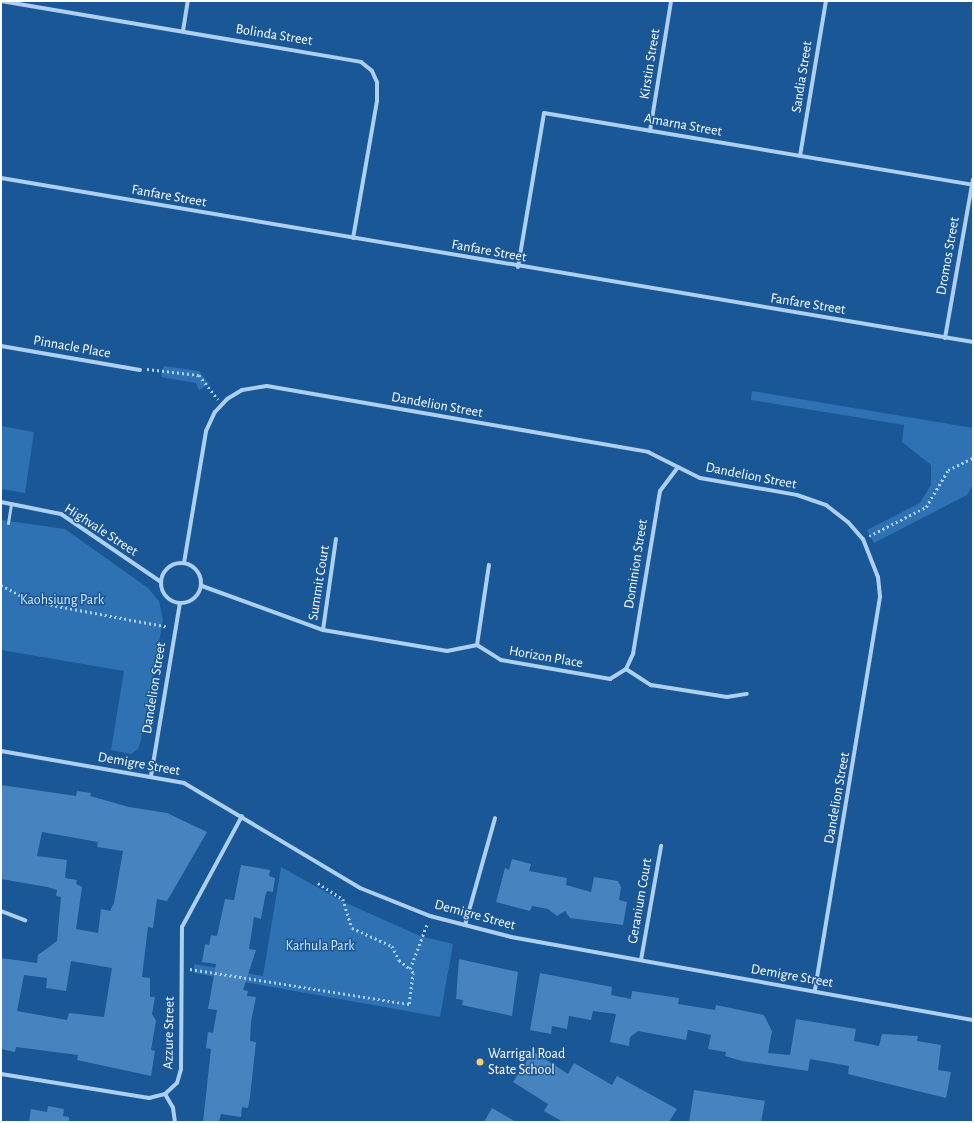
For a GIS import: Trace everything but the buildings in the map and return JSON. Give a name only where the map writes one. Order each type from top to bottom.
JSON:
[{"type":"street","points":[[183,31],[188,1]]},
{"type":"street","name":"Kirstin Street","points":[[650,131],[671,1]]},
{"type":"street","name":"Sandia Street","points":[[800,156],[826,1]]},
{"type":"street","name":"Bolinda Street","points":[[1,2],[12,2],[361,62],[372,70],[377,82],[377,102],[353,238]]},
{"type":"street","name":"Amarna Street","points":[[518,267],[544,113],[972,185]]},
{"type":"street","name":"Fanfare Street","points":[[1,178],[518,267],[973,342]]},
{"type":"street","name":"Dromos Street","points":[[945,338],[973,179]]},
{"type":"street","name":"Pinnacle Place","points":[[1,346],[140,370]]},
{"type":"street","name":"Dandelion Street","points":[[184,563],[206,431],[222,403],[242,390],[267,386],[648,452],[700,478],[798,495],[826,506],[848,522],[863,539],[878,577],[878,622],[815,991]]},
{"type":"street","name":"Dominion Street","points":[[626,669],[633,654],[660,491],[678,467]]},
{"type":"street","name":"Highvale Street","points":[[1,502],[61,514],[161,582]]},
{"type":"street","name":"Summit Court","points":[[323,630],[336,539]]},
{"type":"street","points":[[184,563],[198,571],[202,586],[193,600],[180,604],[168,599],[161,582],[168,568],[184,563]]},
{"type":"street","points":[[202,586],[323,630],[447,651],[477,645],[489,565]]},
{"type":"street","name":"Dandelion Street","points":[[150,776],[180,604]]},
{"type":"street","name":"Horizon Place","points":[[477,645],[501,660],[610,679],[626,669]]},
{"type":"street","points":[[626,669],[651,684],[727,697],[747,694]]},
{"type":"street","name":"Demigre Street","points":[[1,751],[184,783],[242,816],[360,888],[430,916],[465,925],[641,960],[973,1020]]},
{"type":"street","name":"Azzure Street","points":[[165,1094],[177,1083],[181,1069],[179,970],[182,927],[242,816]]},
{"type":"street","points":[[465,925],[495,818]]},
{"type":"street","name":"Geranium Court","points":[[641,960],[661,846]]},
{"type":"street","points":[[1,911],[24,920]]},
{"type":"street","points":[[1,1074],[149,1098],[165,1094],[173,1108],[175,1122]]},
{"type":"lane","points":[[8,523],[11,504]]},
{"type":"path","points":[[140,370],[199,375],[222,403]]},
{"type":"path","points":[[863,539],[926,508],[948,470],[973,458]]},
{"type":"path","points":[[1,585],[31,601],[175,628]]},
{"type":"path","points":[[179,970],[194,969],[409,1004],[413,973],[410,969],[399,960],[392,946],[352,928],[343,898],[318,883]]},
{"type":"path","points":[[410,969],[430,916]]},
{"type":"green space","points":[[164,366],[199,371],[209,384],[199,390],[196,383],[161,377]]},
{"type":"green space","points":[[752,391],[973,428],[973,484],[967,495],[874,543],[867,530],[920,503],[931,485],[931,465],[902,442],[904,425],[751,400]]},
{"type":"green space","points":[[1,426],[34,432],[25,493],[1,489]]},
{"type":"green space","name":"Kaohsiung Park","points":[[1,520],[65,529],[148,588],[159,601],[163,620],[141,740],[138,749],[131,754],[111,750],[124,671],[1,650]]},
{"type":"green space","name":"Karhula Park","points":[[281,867],[344,902],[420,936],[453,944],[440,1017],[194,973],[194,964],[263,976]]},
{"type":"place","name":"Warrigal Road State School","points":[[480,1062]]}]
